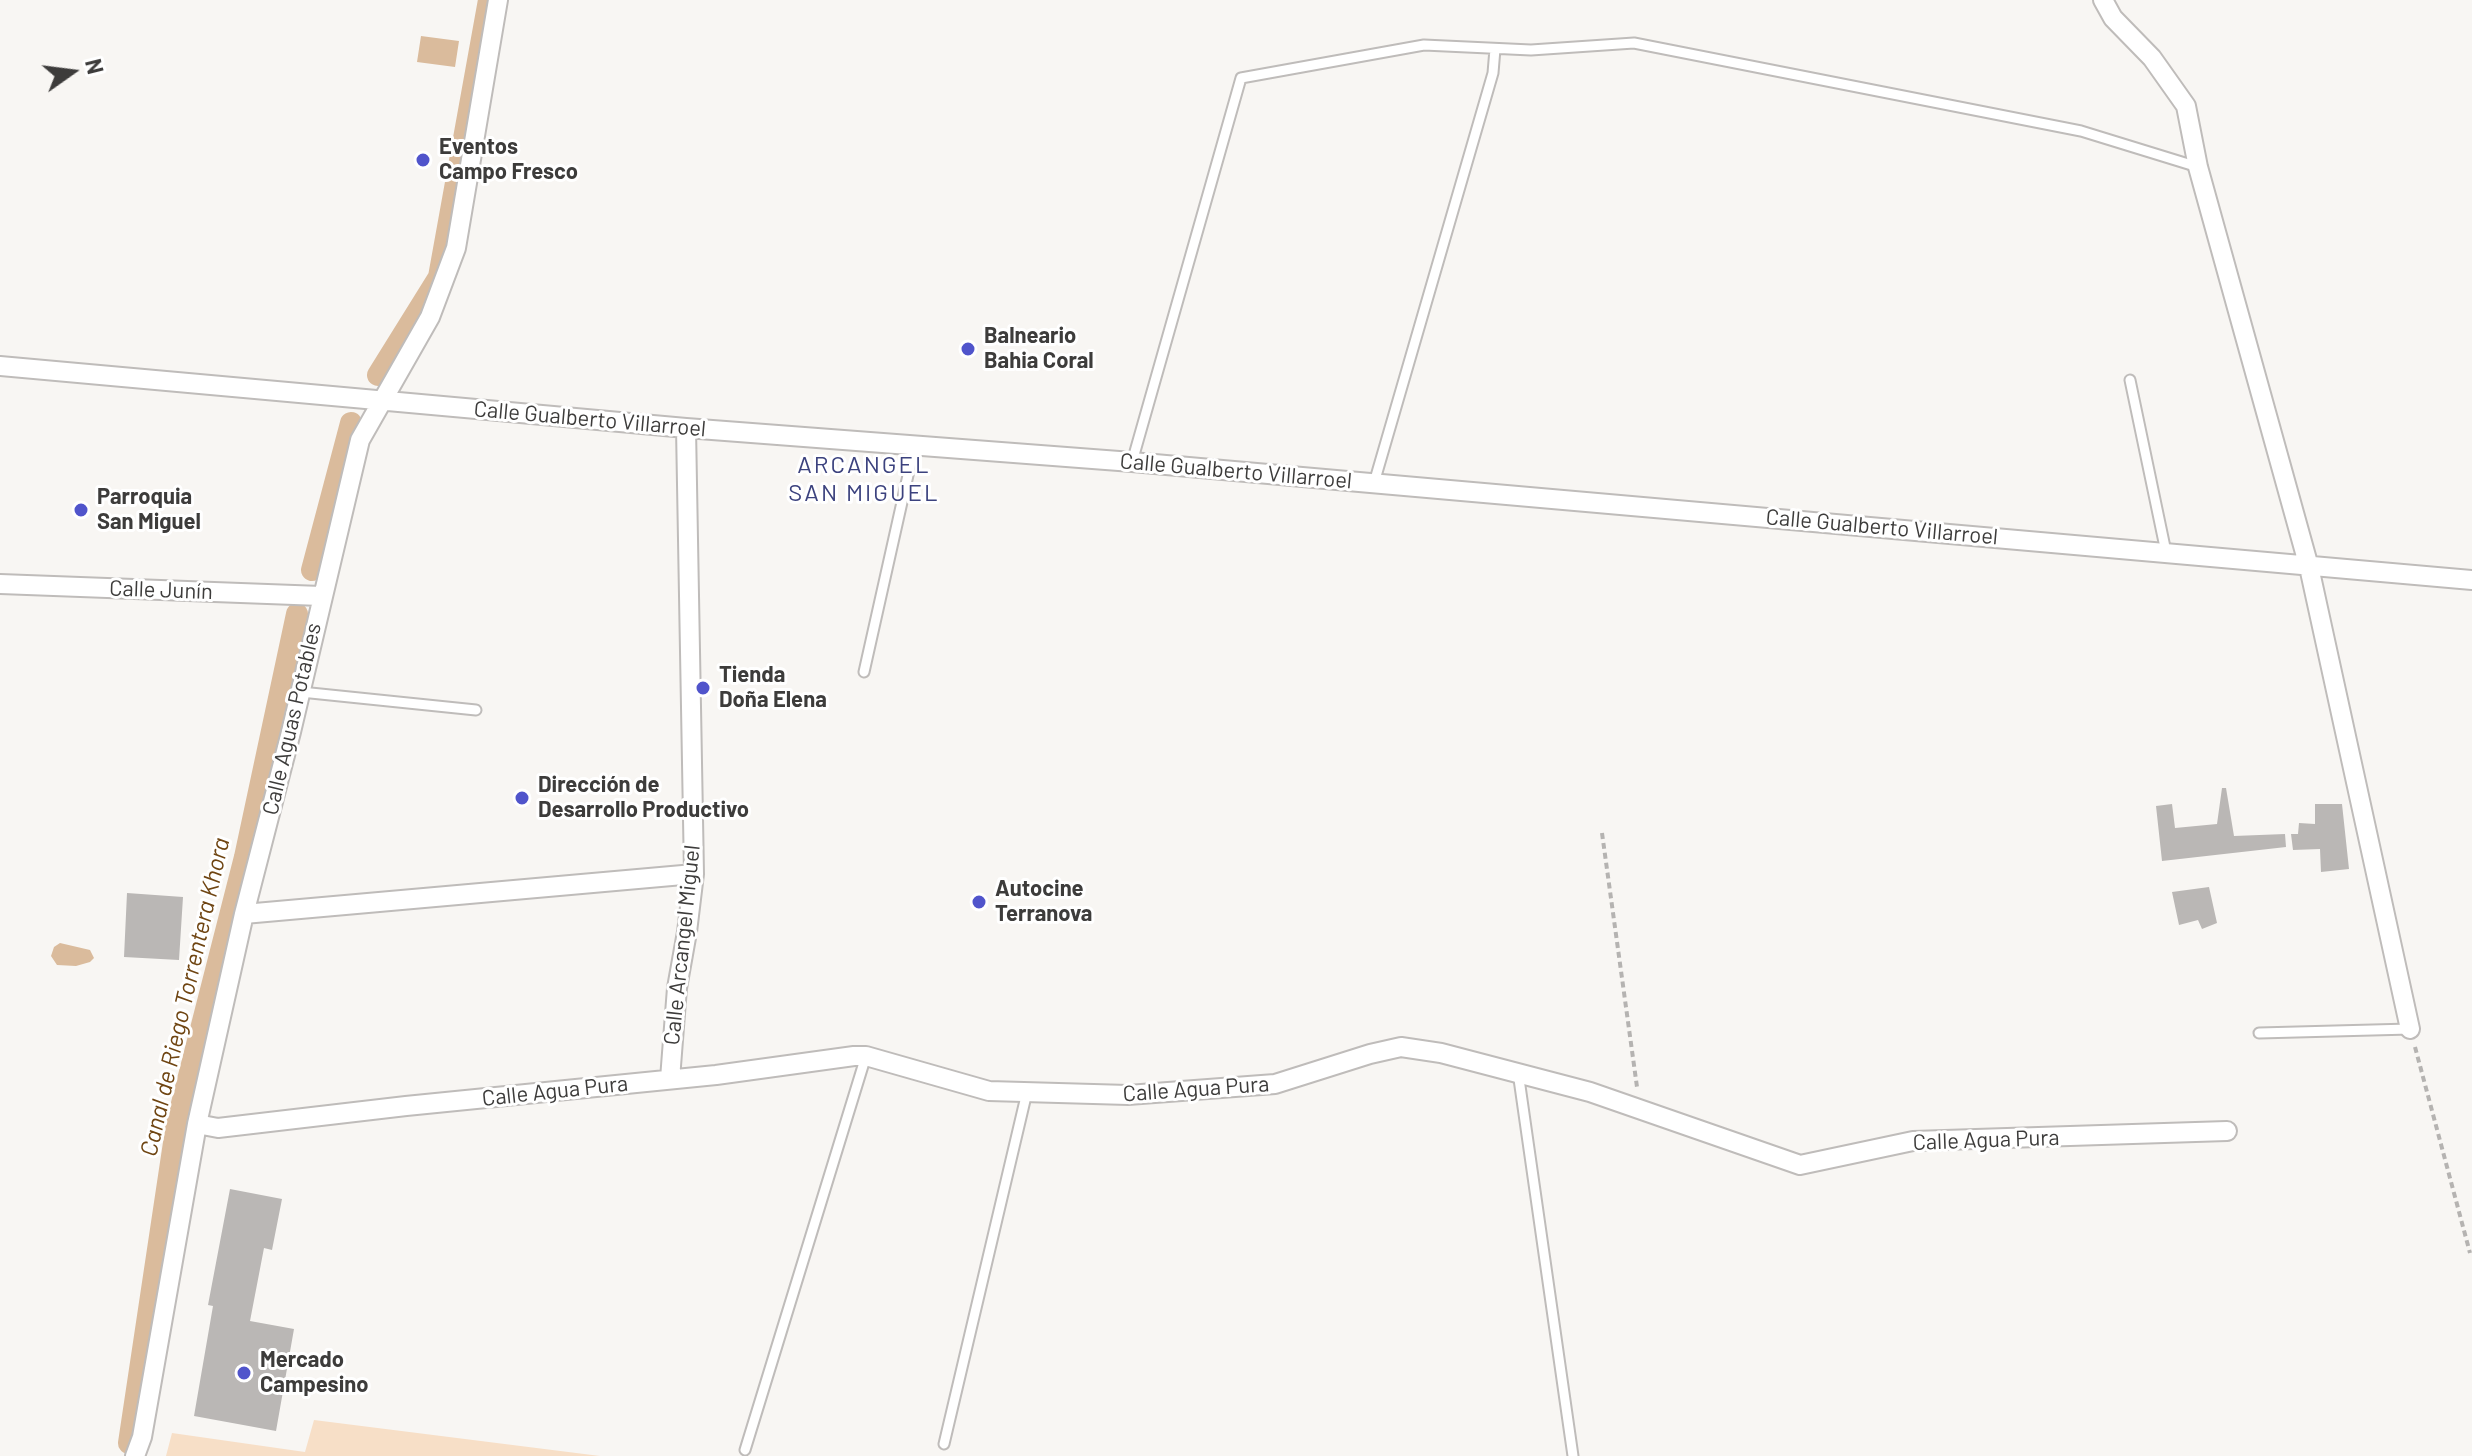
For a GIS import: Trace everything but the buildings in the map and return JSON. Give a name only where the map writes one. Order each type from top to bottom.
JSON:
[{"type":"street","name":"Calle Aguas Potables","points":[[135,1456],[142,1437],[197,1124],[321,596],[360,440],[430,317],[456,248],[498,0]]},
{"type":"street","points":[[2103,0],[2113,18],[2152,58],[2186,106],[2198,167],[2309,567],[2410,1029]]},
{"type":"street","name":"Calle Gualberto Villarroel","points":[[0,366],[686,428],[1132,462],[2472,580]]},
{"type":"street","name":"Calle Arcangel Miguel","points":[[670,1079],[677,988],[694,874],[686,428]]},
{"type":"street","name":"Calle Junín","points":[[0,584],[321,596]]},
{"type":"street","points":[[244,914],[694,874]]},
{"type":"street","name":"Calle Agua Pura","points":[[197,1124],[218,1128],[866,1056],[989,1091],[1128,1095],[1275,1084],[1401,1047],[1441,1053],[1518,1072],[1640,1109],[1800,1165],[1913,1141],[2227,1131]]},
{"type":"lane","points":[[1132,462],[1241,78],[1424,45],[1531,50],[1634,43],[2081,131],[2198,167]]},
{"type":"lane","points":[[1374,483],[1493,73],[1495,49]]},
{"type":"lane","points":[[2130,380],[2166,552]]},
{"type":"lane","points":[[864,672],[915,444]]},
{"type":"lane","points":[[300,692],[476,710]]},
{"type":"lane","points":[[2259,1033],[2410,1029]]},
{"type":"lane","points":[[745,1450],[866,1056]]},
{"type":"lane","points":[[1518,1072],[1573,1456]]},
{"type":"lane","points":[[944,1444],[1027,1092]]},
{"type":"path","points":[[1602,833],[1640,1109]]},
{"type":"path","points":[[2410,1029],[2470,1253]]},
{"type":"shaded area","points":[[421,36],[459,41],[455,67],[417,62]]},
{"type":"shaded area","points":[[60,943],[90,950],[94,958],[76,966],[57,965],[51,956],[54,947]]},
{"type":"shaded area","points":[[314,1420],[600,1456],[166,1456],[172,1433],[305,1452]]},
{"type":"waterway","name":"Canal de Riego Torrentera Khora","points":[[378,375],[439,277],[489,0]]},
{"type":"waterway","name":"Canal de Riego Torrentera Khora","points":[[312,570],[351,423]]},
{"type":"waterway","name":"Canal de Riego Torrentera Khora","points":[[129,1443],[177,1123],[245,857],[297,614]]},
{"type":"place","name":"Eventos Campo Fresco","points":[[423,160]]},
{"type":"place","name":"Balneario Bahia Coral","points":[[968,349]]},
{"type":"place","name":"Parroquia San Miguel","points":[[81,510]]},
{"type":"place","name":"Tienda Doña Elena","points":[[703,688]]},
{"type":"place","name":"Dirección de Desarrollo Productivo","points":[[522,798]]},
{"type":"place","name":"Autocine Terranova","points":[[979,902]]},
{"type":"place","name":"Mercado Campesino","points":[[244,1373]]},
{"type":"district","name":"ARCANGEL SAN MIGUEL","points":[[864,479]]}]
